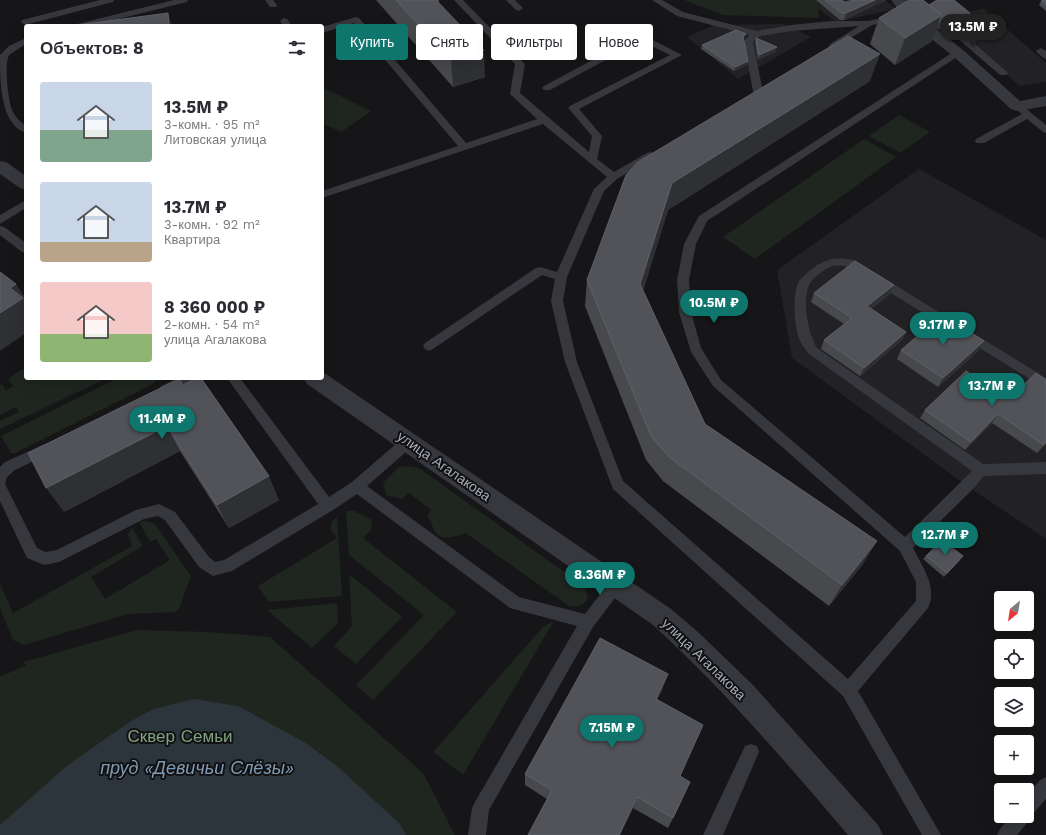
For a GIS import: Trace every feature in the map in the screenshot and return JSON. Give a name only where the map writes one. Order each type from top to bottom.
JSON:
[{"type":"street","points":[[898,0],[910,15],[958,53],[1022,110],[1046,101]]},
{"type":"street","points":[[0,166],[24,183]]},
{"type":"street","name":"улица Агалакова","points":[[318,380],[662,617],[690,641],[764,717],[868,835]]},
{"type":"lane","points":[[25,22],[110,0]]},
{"type":"lane","points":[[88,24],[184,0]]},
{"type":"lane","points":[[458,0],[520,64],[515,94],[613,177]]},
{"type":"lane","points":[[510,0],[519,8]]},
{"type":"lane","points":[[656,0],[680,14],[757,34],[790,28],[832,24],[869,23],[910,15]]},
{"type":"lane","points":[[324,29],[356,20],[464,147]]},
{"type":"lane","points":[[823,52],[869,23]]},
{"type":"lane","points":[[938,37],[957,33],[1003,74]]},
{"type":"lane","points":[[757,34],[748,41],[755,94],[771,84]]},
{"type":"lane","points":[[547,88],[641,37],[677,55],[573,108],[597,136],[592,160]]},
{"type":"lane","points":[[24,42],[7,53],[2,61],[4,106],[8,115],[24,128]]},
{"type":"lane","points":[[849,690],[923,603],[923,582],[905,546],[716,383],[695,349],[685,312],[683,280],[690,244],[703,219],[958,53]]},
{"type":"lane","points":[[980,142],[1022,110],[1046,130]]},
{"type":"lane","points":[[324,194],[544,120]]},
{"type":"lane","points":[[662,149],[613,177],[599,189],[561,277],[557,301],[571,362],[618,485],[849,690],[932,835]]},
{"type":"lane","points":[[324,185],[334,191]]},
{"type":"lane","points":[[0,220],[24,204]]},
{"type":"lane","points":[[0,230],[24,248]]},
{"type":"lane","points":[[1046,384],[852,264],[833,261],[824,265],[804,282],[801,292],[801,306],[805,338],[813,351],[981,470],[1046,468]]},
{"type":"lane","points":[[429,346],[540,271],[561,277]]},
{"type":"lane","points":[[154,396],[186,380]]},
{"type":"lane","points":[[234,380],[328,506]]},
{"type":"lane","points":[[0,487],[32,553],[44,558],[59,556],[141,514],[159,510],[170,516],[204,562],[214,569],[226,566],[328,506],[357,486],[408,441]]},
{"type":"lane","points":[[0,481],[0,475],[10,466],[53,445]]},
{"type":"lane","points":[[905,546],[967,486],[981,470]]},
{"type":"lane","points":[[357,486],[515,602],[588,622]]},
{"type":"lane","points":[[477,835],[481,808],[588,622],[616,585]]},
{"type":"lane","points":[[712,835],[716,830],[751,752]]},
{"type":"lane","points":[[1034,801],[1046,786]]},
{"type":"lane","points":[[1006,835],[1016,823]]},
{"type":"shaded area","points":[[806,0],[885,0],[896,9],[836,22]]},
{"type":"shaded area","points":[[984,9],[1046,63],[1046,82],[1019,86],[943,16]]},
{"type":"shaded area","points":[[784,24],[811,37],[738,79],[687,37],[714,25]]},
{"type":"shaded area","points":[[919,169],[1046,240],[1046,539],[967,486],[792,358],[777,270]]},
{"type":"green space","points":[[684,0],[818,0],[819,18],[723,15]]},
{"type":"green space","points":[[324,88],[371,111],[341,132],[324,124]]},
{"type":"green space","points":[[899,115],[930,132],[900,153],[869,136]]},
{"type":"green space","points":[[864,139],[896,157],[755,259],[723,237]]},
{"type":"green space","points":[[24,368],[24,380],[103,380],[0,429],[0,421],[19,412],[16,407],[0,415],[0,385],[2,384],[6,391],[13,386],[8,379]]},
{"type":"green space","points":[[114,380],[157,380],[151,385],[15,453],[11,453],[1,436]]},
{"type":"green space","points":[[406,466],[419,468],[584,586],[588,598],[586,601],[580,605],[569,606],[466,533],[448,538],[437,534],[427,515],[431,510],[409,493],[402,499],[386,495],[383,483],[399,467]]},
{"type":"green space","points":[[346,511],[354,511],[372,520],[371,530],[363,538],[457,612],[373,700],[356,685],[424,615],[349,555]]},
{"type":"green space","points":[[337,517],[342,596],[269,602],[258,586],[337,538],[330,529],[332,522]]},
{"type":"green space","points":[[144,521],[153,523],[157,527],[191,576],[179,609],[175,612],[128,614],[24,645],[13,640],[0,608],[0,584],[13,613],[132,546],[128,534],[132,527],[143,546],[91,577],[105,599],[170,560],[156,539],[150,542],[139,522]]},
{"type":"green space","points":[[349,574],[402,617],[356,664],[334,646],[352,626]]},
{"type":"green space","points":[[337,603],[338,623],[312,648],[267,610]]},
{"type":"green space","points":[[554,621],[463,775],[433,752],[543,627]]},
{"type":"green space","name":"Сквер Семьи","points":[[137,630],[208,632],[270,637],[423,773],[455,835],[0,835],[0,677],[26,665],[23,662]]},
{"type":"water","name":"пруд «Девичьи Слёзы»","points":[[194,699],[238,706],[304,742],[337,766],[399,823],[406,835],[0,835],[0,825],[68,765],[131,721],[154,709]]},
{"type":"building","points":[[396,0],[436,0],[459,24],[418,24]]},
{"type":"building","points":[[825,0],[842,0],[844,2],[851,2],[852,0],[875,0],[846,13],[842,13]]},
{"type":"building","points":[[909,0],[923,0],[942,15],[905,38],[879,18]]},
{"type":"building","points":[[937,0],[954,0],[970,13],[951,26],[944,27],[939,23],[942,15],[929,5]]},
{"type":"building","points":[[1046,0],[1046,5],[1041,1]]},
{"type":"building","points":[[168,13],[169,24],[85,24]]},
{"type":"building","points":[[736,30],[746,34],[743,37],[748,61],[735,67],[702,45]]},
{"type":"building","points":[[848,36],[880,54],[672,183],[640,284],[705,424],[877,541],[842,585],[669,457],[651,436],[587,280],[626,175],[638,162]]},
{"type":"building","points":[[756,38],[777,47],[759,55]]},
{"type":"building","points":[[855,261],[894,285],[867,306],[906,332],[864,368],[824,340],[852,318],[814,293]]},
{"type":"building","points":[[0,272],[16,284],[10,288],[23,298],[0,313]]},
{"type":"building","points":[[942,315],[984,341],[943,378],[901,350]]},
{"type":"building","points":[[966,371],[1009,399],[1036,373],[1046,380],[1046,442],[1044,445],[998,414],[971,442],[925,410]]},
{"type":"building","points":[[177,380],[180,380],[183,385],[193,380],[202,380],[269,476],[217,505],[167,426],[46,488],[28,453]]},
{"type":"building","points":[[942,540],[963,556],[947,573],[926,556]]},
{"type":"building","points":[[600,638],[668,674],[656,699],[703,725],[680,776],[690,782],[673,818],[637,797],[619,835],[528,835],[552,790],[525,774]]}]
